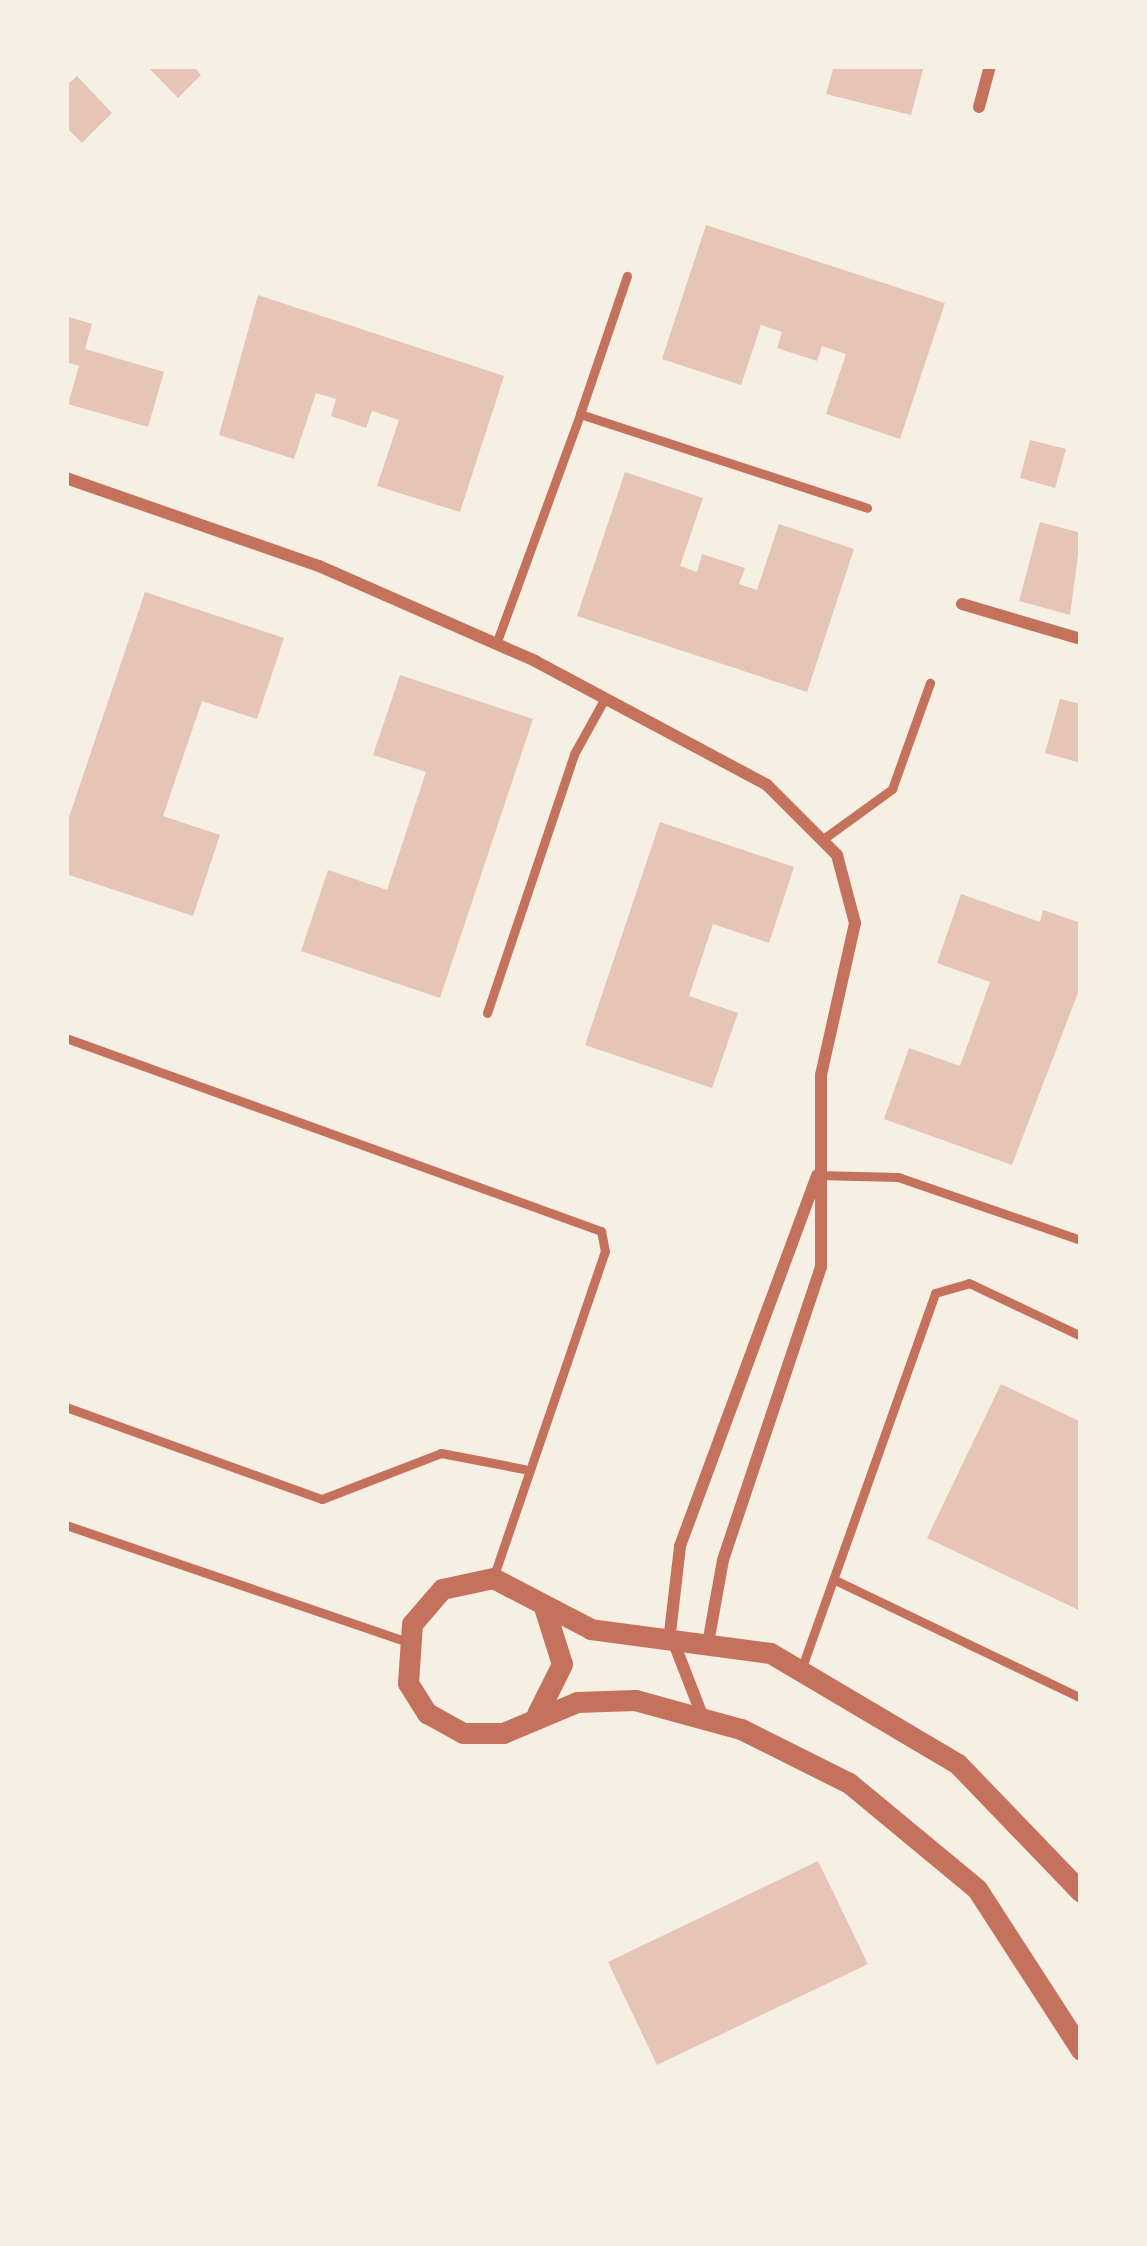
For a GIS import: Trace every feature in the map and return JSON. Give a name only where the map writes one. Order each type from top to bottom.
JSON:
[{"type":"street","points":[[979,107],[990,66]]},
{"type":"street","points":[[66,478],[305,560],[496,644],[747,772],[826,837],[855,923],[821,1075],[817,1286],[723,1560],[710,1638]]},
{"type":"street","points":[[962,604],[1081,639]]},
{"type":"street","points":[[702,1715],[670,1634],[680,1546],[772,1273],[817,1175]]},
{"type":"street","points":[[1081,1892],[958,1764],[802,1667],[710,1638],[591,1629],[493,1578],[442,1589],[405,1641],[408,1683],[427,1713],[483,1736],[616,1698],[702,1715],[824,1768],[933,1846],[1015,1936],[1081,2050]]},
{"type":"street","points":[[522,1725],[552,1696],[562,1664],[540,1601]]},
{"type":"lane","points":[[496,644],[627,276]]},
{"type":"lane","points":[[580,414],[867,508]]},
{"type":"lane","points":[[826,837],[892,788],[929,683]]},
{"type":"lane","points":[[487,1012],[574,754],[604,698]]},
{"type":"lane","points":[[66,1037],[597,1226],[603,1258],[524,1469],[493,1578]]},
{"type":"lane","points":[[817,1175],[898,1177],[1081,1240]]},
{"type":"lane","points":[[802,1667],[935,1293],[969,1283],[1081,1336]]},
{"type":"lane","points":[[66,1407],[322,1499],[441,1453],[524,1469]]},
{"type":"lane","points":[[66,1525],[405,1641]]},
{"type":"lane","points":[[835,1580],[1081,1698]]},
{"type":"building","points":[[147,66],[193,66],[201,75],[178,98]]},
{"type":"building","points":[[834,66],[924,66],[911,115],[826,94]]},
{"type":"building","points":[[77,76],[112,113],[82,143],[66,127],[66,86]]},
{"type":"building","points":[[706,225],[945,303],[900,439],[826,414],[846,354],[822,346],[817,361],[777,348],[782,332],[761,325],[741,385],[662,359]]},
{"type":"building","points":[[258,295],[504,376],[460,512],[377,486],[399,420],[372,411],[366,428],[331,416],[336,399],[316,393],[294,459],[219,435]]},
{"type":"building","points":[[66,316],[92,324],[85,349],[164,372],[148,427],[68,404],[79,366],[66,362]]},
{"type":"building","points":[[1030,440],[1066,449],[1055,488],[1020,478]]},
{"type":"building","points":[[625,472],[703,498],[680,566],[697,572],[702,554],[745,568],[739,584],[757,590],[779,524],[854,549],[807,692],[577,616]]},
{"type":"building","points":[[1040,522],[1081,533],[1070,615],[1019,601]]},
{"type":"building","points":[[145,592],[284,638],[257,719],[202,701],[163,816],[220,835],[193,916],[66,874],[66,826]]},
{"type":"building","points":[[400,675],[533,719],[440,998],[301,951],[328,870],[387,890],[426,772],[373,755]]},
{"type":"building","points":[[1060,699],[1081,704],[1081,763],[1045,753]]},
{"type":"building","points":[[660,822],[794,867],[769,943],[713,924],[689,996],[738,1013],[712,1088],[585,1045]]},
{"type":"building","points":[[961,894],[1040,922],[1043,910],[1081,923],[1081,985],[1012,1165],[884,1119],[909,1048],[960,1066],[990,982],[937,963]]},
{"type":"building","points":[[1001,1384],[1081,1422],[1081,1611],[927,1538]]},
{"type":"building","points":[[818,1861],[868,1964],[657,2065],[608,1962]]}]
